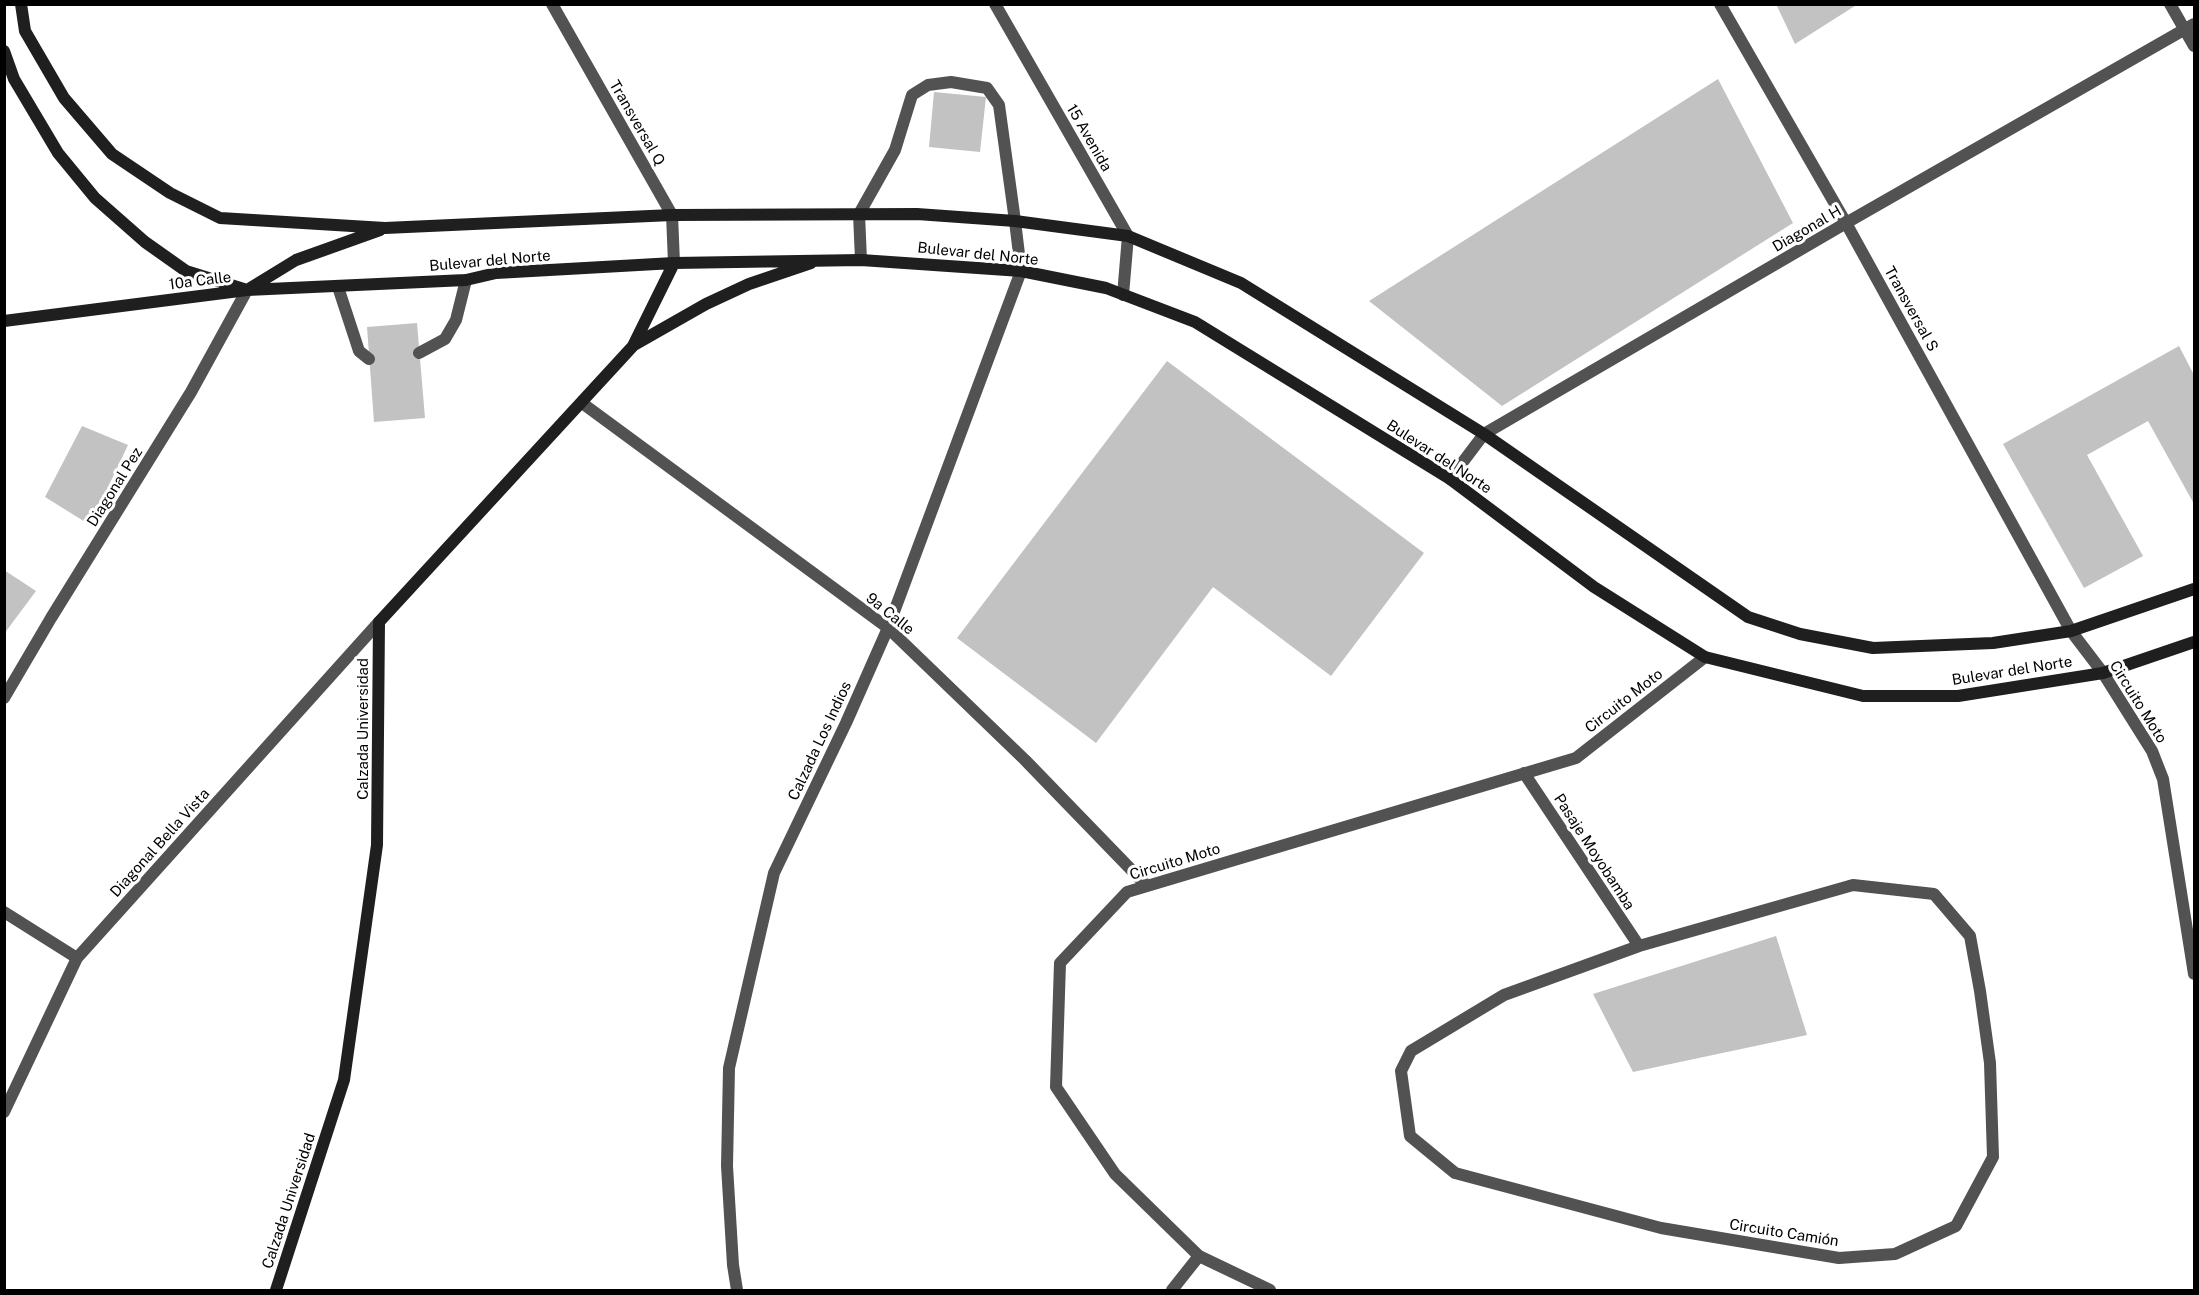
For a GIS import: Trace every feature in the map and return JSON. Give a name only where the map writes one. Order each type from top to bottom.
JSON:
[{"type":"main road","name":"Bulevar del Norte","points":[[21,4],[26,31],[64,99],[112,154],[170,192],[220,218],[385,228],[672,215],[917,214],[1016,220],[1128,236],[1241,283],[1484,435],[1748,617],[1800,634],[1873,648],[1993,643],[2071,631],[2194,589]]},
{"type":"main road","name":"Bulevar del Norte","points":[[4,51],[14,78],[58,153],[95,198],[145,242],[186,271],[247,290],[466,280],[496,273],[674,263],[861,260],[1021,272],[1106,288],[1195,322],[1450,479],[1594,587],[1705,657],[1863,696],[1958,696],[2103,673],[2194,642]]},
{"type":"main road","name":"10a Calle","points":[[4,321],[247,290],[296,260],[385,228]]},
{"type":"main road","points":[[633,346],[706,304],[749,284],[823,260]]},
{"type":"main road","points":[[379,622],[633,346],[674,263]]},
{"type":"main road","name":"Calzada Universidad","points":[[276,1290],[344,1080],[377,845],[379,622]]},
{"type":"street","name":"Transversal Q","points":[[552,4],[672,215],[674,263]]},
{"type":"street","name":"Transversal S","points":[[1720,4],[1846,223],[2071,631]]},
{"type":"street","points":[[2170,4],[2190,26],[2194,46]]},
{"type":"street","name":"15 Avenida","points":[[999,6],[1128,236]]},
{"type":"street","name":"Diagonal H","points":[[1450,479],[1484,435],[1846,223],[2190,26]]},
{"type":"street","name":"Calzada Los Indios","points":[[737,1290],[733,1265],[727,1166],[729,1068],[774,873],[846,723],[888,628],[1021,272],[1016,220],[999,105],[987,88],[951,82],[928,84],[912,95],[896,150],[859,214]]},
{"type":"street","points":[[859,214],[861,260]]},
{"type":"street","points":[[1123,295],[1128,236]]},
{"type":"street","points":[[419,353],[445,339],[456,320],[466,280]]},
{"type":"street","points":[[338,287],[358,351],[369,359]]},
{"type":"street","name":"Diagonal Pez","points":[[4,698],[191,392],[247,290]]},
{"type":"street","name":"9a Calle","points":[[582,403],[888,628],[1025,760],[1147,886]]},
{"type":"street","name":"Diagonal Bella Vista","points":[[4,1112],[76,958],[379,622]]},
{"type":"street","name":"Circuito Moto","points":[[2071,631],[2103,673],[2152,751],[2163,779],[2194,974]]},
{"type":"street","name":"Circuito Moto","points":[[1270,1290],[1199,1256],[1115,1174],[1056,1087],[1060,963],[1127,892],[1576,758],[1705,657]]},
{"type":"street","name":"Pasaje Moyobamba","points":[[1524,773],[1639,946]]},
{"type":"street","name":"Circuito Camión","points":[[1853,885],[1934,894],[1970,936],[1990,1063],[1993,1156],[1956,1226],[1895,1254],[1839,1258],[1661,1228],[1455,1173],[1410,1136],[1401,1071],[1411,1051],[1504,995],[1639,946],[1853,885]]},
{"type":"street","points":[[4,912],[76,958]]},
{"type":"street","points":[[1172,1290],[1199,1256]]},
{"type":"building","points":[[1776,4],[1858,4],[1795,44]]},
{"type":"building","points":[[1718,79],[1793,223],[1502,406],[1369,301]]},
{"type":"building","points":[[934,92],[986,97],[980,152],[929,147]]},
{"type":"building","points":[[417,323],[425,418],[374,422],[367,327]]},
{"type":"building","points":[[2179,346],[2194,375],[2194,504],[2148,421],[2087,455],[2143,556],[2084,588],[2003,444]]},
{"type":"building","points":[[1167,361],[1424,553],[1331,676],[1213,587],[1096,743],[957,638]]},
{"type":"building","points":[[82,426],[128,445],[90,525],[45,497]]},
{"type":"building","points":[[4,570],[36,591],[4,634]]},
{"type":"building","points":[[1776,936],[1807,1035],[1633,1072],[1593,994]]}]
